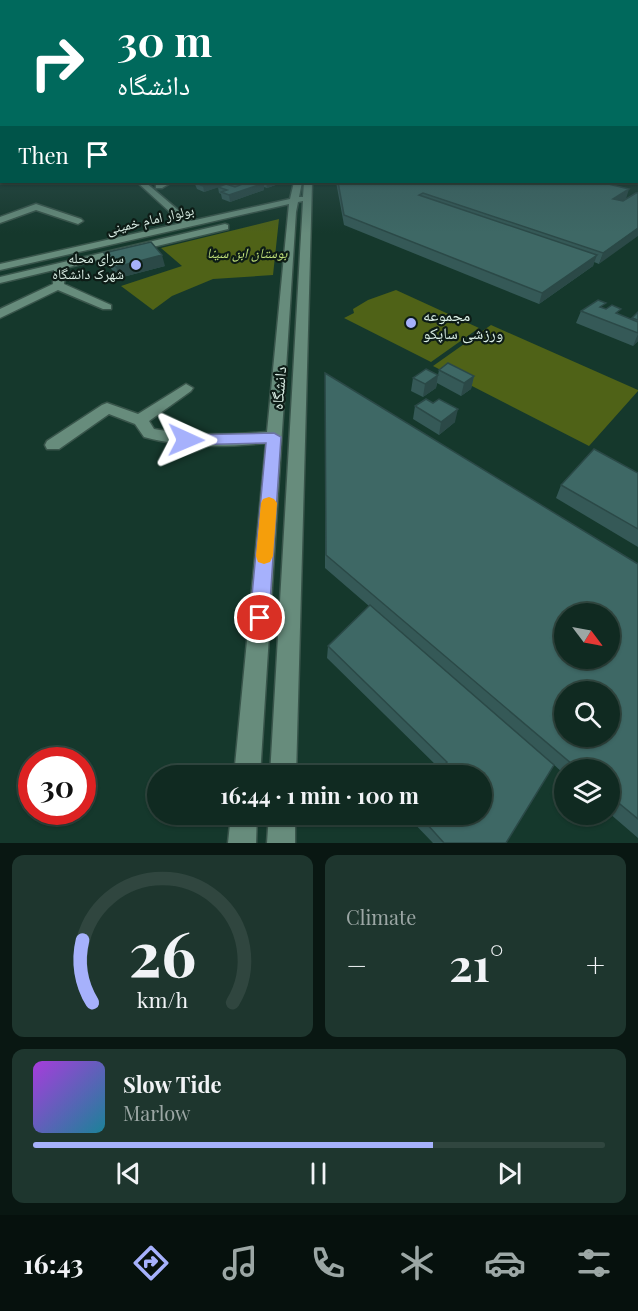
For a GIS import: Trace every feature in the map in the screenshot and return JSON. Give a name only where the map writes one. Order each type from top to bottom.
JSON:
[{"type":"street","points":[[142,183],[189,224]]},
{"type":"street","name":"دانشگاه","points":[[283,765],[302,200],[298,183]]},
{"type":"street","points":[[156,184],[202,222]]},
{"type":"street","name":"بولوار امام خمینی","points":[[0,267],[302,200]]},
{"type":"street","name":"بولوار امام خمینی","points":[[0,280],[60,266],[302,200]]},
{"type":"street","name":"دانشگاه","points":[[248,765],[274,437],[302,200]]},
{"type":"street","points":[[0,220],[36,207],[78,221]]},
{"type":"street","points":[[58,286],[60,266]]},
{"type":"street","points":[[0,314],[58,286],[108,307]]},
{"type":"street","points":[[140,420],[186,388]]},
{"type":"street","points":[[53,445],[107,408],[140,420],[149,433],[186,440],[274,437]]},
{"type":"street","points":[[242,843],[243,825]]},
{"type":"street","points":[[280,843],[281,825]]},
{"type":"green space","name":"بوستان ابن سینا","points":[[279,219],[273,275],[213,279],[172,296],[153,310],[121,286],[182,266],[161,248]]},
{"type":"green space","name":"مجموعه ورزشی ساپکو","points":[[396,290],[479,328],[431,362],[344,318],[354,313],[353,309],[368,300]]},
{"type":"green space","points":[[491,325],[638,391],[589,446],[433,366]]},
{"type":"building","points":[[196,183],[212,183],[203,186]]},
{"type":"building","points":[[235,183],[264,183],[229,195],[221,192],[227,190],[218,187],[226,184],[235,187],[240,185]]},
{"type":"building","points":[[338,183],[604,183],[629,189],[613,199],[623,201],[638,193],[638,228],[603,253],[423,193],[419,195],[597,255],[542,293],[344,215]]},
{"type":"building","points":[[151,242],[162,255],[116,267],[104,253]]},
{"type":"building","points":[[598,300],[606,303],[600,307],[606,309],[612,305],[621,309],[616,313],[638,322],[638,333],[581,311]]},
{"type":"building","points":[[638,312],[638,320],[632,318]]},
{"type":"building","points":[[448,363],[474,376],[464,383],[439,370]]},
{"type":"building","points":[[426,369],[438,375],[425,384],[413,378]]},
{"type":"building","points":[[325,373],[638,564],[638,819],[620,804],[620,759],[566,759],[326,555]]},
{"type":"building","points":[[426,399],[433,403],[439,399],[458,409],[441,422],[415,406]]},
{"type":"building","points":[[594,449],[638,473],[638,529],[561,485]]},
{"type":"building","points":[[370,605],[554,765],[506,843],[444,843],[428,825],[492,825],[492,765],[445,765],[447,762],[328,646]]},
{"type":"slow traffic","points":[[264,556],[269,503]]},
{"type":"place","name":"سرای محله شهرک دانشگاه","points":[[136,265]]},
{"type":"place","name":"مجموعه ورزشی ساپکو","points":[[411,323]]},
{"type":"route","points":[[186,440],[226,441],[274,437],[260,618]]}]
